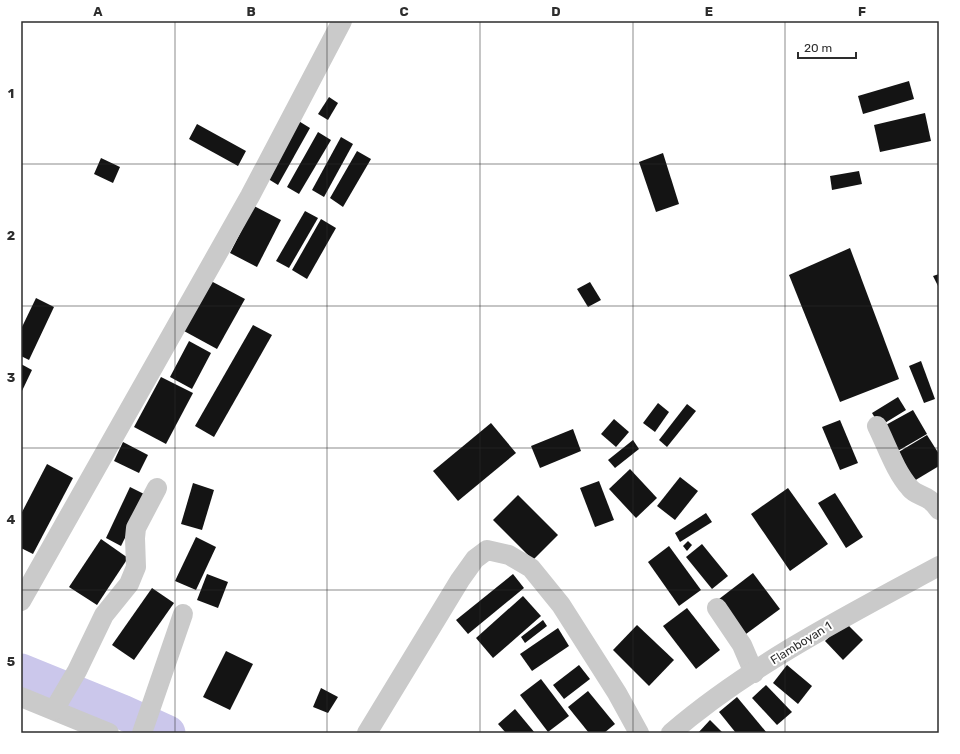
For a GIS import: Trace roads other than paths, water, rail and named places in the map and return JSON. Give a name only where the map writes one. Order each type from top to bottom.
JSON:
[{"type":"street","points":[[21,601],[250,196],[342,21]]},
{"type":"street","points":[[877,426],[902,477],[911,490],[928,497],[939,510]]},
{"type":"street","points":[[57,705],[77,671],[104,615],[129,584],[136,567],[136,528],[157,488]]},
{"type":"street","points":[[367,733],[460,580],[475,559],[487,550],[509,555],[531,568],[536,574],[561,605],[617,693],[639,733]]},
{"type":"street","name":"Flamboyan 1","points":[[672,733],[695,713],[806,638],[939,566]]},
{"type":"street","points":[[717,608],[742,645],[754,673]]},
{"type":"street","points":[[142,733],[183,614]]},
{"type":"street","points":[[21,697],[57,705],[109,733]]},
{"type":"waterway","points":[[21,671],[122,712],[168,733]]}]
